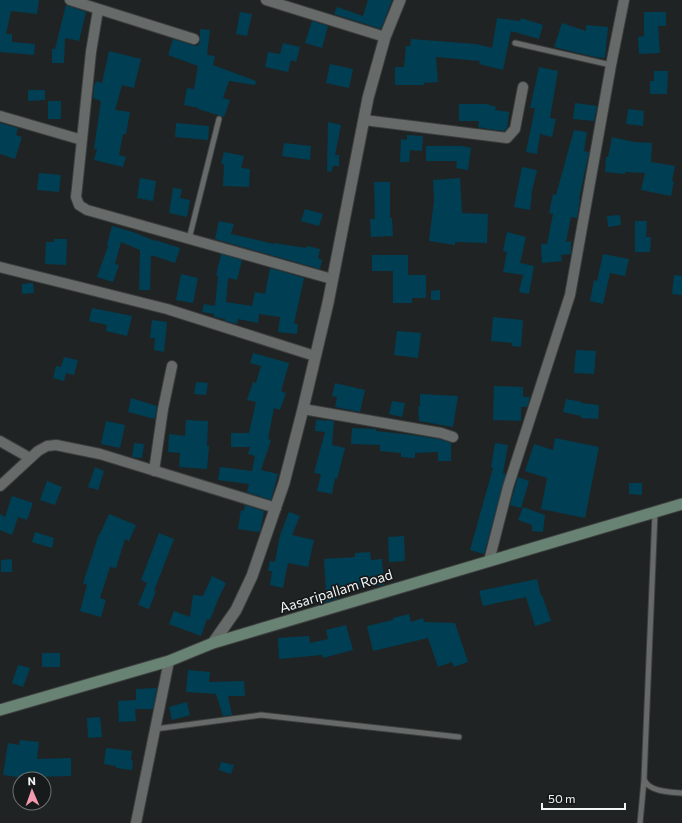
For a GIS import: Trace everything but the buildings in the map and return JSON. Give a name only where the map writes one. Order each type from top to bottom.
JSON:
[{"type":"main road","name":"Aasaripallam Road","points":[[0,710],[169,661],[213,643],[682,504]]},
{"type":"street","points":[[73,0],[98,10],[194,39]]},
{"type":"street","points":[[266,0],[385,37]]},
{"type":"street","points":[[213,643],[236,610],[248,583],[276,508],[303,409],[328,303],[364,120],[385,37],[400,0]]},
{"type":"street","points":[[489,561],[508,487],[570,295],[624,0]]},
{"type":"street","points":[[98,10],[91,52],[76,197],[79,205],[87,210],[332,279]]},
{"type":"street","points":[[364,120],[506,138],[515,129],[523,87]]},
{"type":"street","points":[[0,116],[82,140]]},
{"type":"street","points":[[0,267],[167,309],[315,356]]},
{"type":"street","points":[[154,471],[163,409],[172,366]]},
{"type":"street","points":[[303,409],[441,433],[453,437]]},
{"type":"street","points":[[0,441],[30,458]]},
{"type":"street","points":[[0,486],[38,451],[47,446],[56,445],[100,454],[276,508]]},
{"type":"street","points":[[136,823],[169,661]]},
{"type":"lane","points":[[515,43],[611,65]]},
{"type":"lane","points":[[189,239],[219,119]]},
{"type":"lane","points":[[640,823],[644,779],[655,512]]},
{"type":"lane","points":[[155,729],[261,714],[459,737]]},
{"type":"lane","points":[[644,779],[649,786],[682,793]]}]
